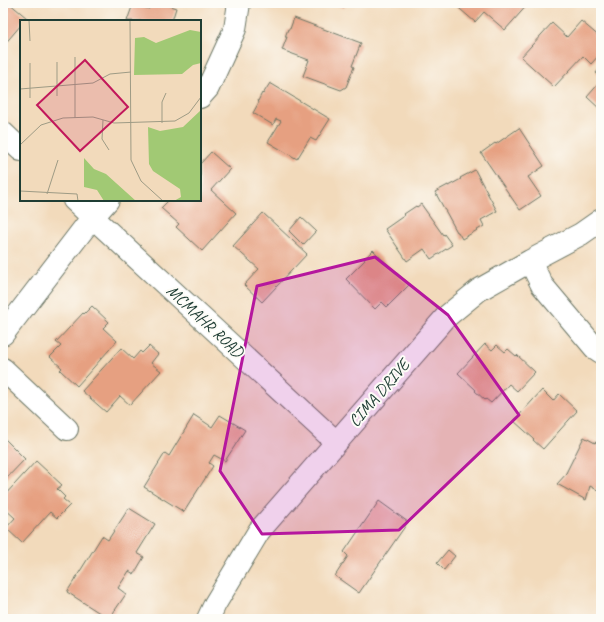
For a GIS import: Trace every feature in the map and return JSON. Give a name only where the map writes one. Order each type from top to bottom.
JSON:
[{"type":"street","points":[[201,96],[208,88],[235,29],[239,3]]},
{"type":"street","points":[[3,133],[20,149]]},
{"type":"street","name":"MCMAHR ROAD","points":[[75,201],[336,442]]},
{"type":"street","points":[[3,334],[92,218],[107,201]]},
{"type":"street","name":"CIMA DRIVE","points":[[208,619],[215,604],[259,531],[446,317],[479,290],[581,234],[601,220]]},
{"type":"street","points":[[530,261],[542,285],[595,348],[601,352]]},
{"type":"street","points":[[3,369],[67,429]]},
{"type":"highlighted area","points":[[375,257],[448,315],[519,415],[399,530],[262,534],[220,471],[257,286]]},
{"type":"building","points":[[3,3],[9,3],[27,18],[25,20],[20,20],[20,26],[3,46]]},
{"type":"building","points":[[151,3],[160,3],[176,8],[172,20],[127,20],[133,4],[149,9]]},
{"type":"building","points":[[331,3],[346,3],[344,8]]},
{"type":"building","points":[[453,3],[529,3],[505,30],[484,12],[475,22]]},
{"type":"building","points":[[294,18],[361,43],[346,87],[341,90],[303,76],[309,60],[282,50],[287,37],[285,37],[288,29],[290,29]]},
{"type":"building","points":[[581,21],[601,38],[601,53],[591,64],[583,56],[554,87],[521,57],[552,23],[567,37]]},
{"type":"building","points":[[601,67],[601,77],[596,73]]},
{"type":"building","points":[[601,81],[601,110],[587,97]]},
{"type":"building","points":[[270,83],[330,119],[316,141],[310,138],[297,159],[268,142],[281,121],[276,119],[273,125],[253,113],[262,93],[263,94]]},
{"type":"building","points":[[519,128],[544,166],[528,177],[541,196],[520,210],[481,153]]},
{"type":"building","points":[[211,152],[230,169],[211,190],[236,213],[202,251],[176,227],[179,224],[161,208],[168,201],[201,201],[201,163]]},
{"type":"building","points":[[475,170],[497,211],[481,220],[484,226],[462,239],[435,192]]},
{"type":"building","points":[[421,204],[452,245],[431,259],[424,249],[407,261],[385,229],[405,215],[404,214]]},
{"type":"building","points":[[263,213],[307,254],[262,302],[244,285],[259,269],[233,246]]},
{"type":"building","points":[[301,217],[316,231],[303,245],[289,231]]},
{"type":"building","points":[[373,250],[409,285],[387,307],[382,302],[375,309],[346,279]]},
{"type":"building","points":[[92,306],[109,322],[103,328],[117,341],[77,386],[60,370],[62,368],[50,357],[61,346],[56,342],[83,313],[84,314]]},
{"type":"building","points":[[485,344],[492,350],[497,345],[505,352],[508,349],[516,356],[517,355],[535,372],[517,391],[509,384],[491,403],[475,391],[476,390],[458,373]]},
{"type":"building","points":[[149,346],[158,354],[151,363],[161,371],[130,405],[120,396],[106,412],[82,391],[121,348],[133,359],[140,351],[142,353]]},
{"type":"building","points":[[542,390],[553,401],[559,394],[577,411],[543,449],[514,421]]},
{"type":"building","points":[[194,415],[212,427],[220,415],[245,430],[225,461],[214,455],[209,463],[213,466],[184,512],[144,487],[165,453],[169,456]]},
{"type":"building","points":[[3,437],[25,459],[3,482]]},
{"type":"building","points":[[584,437],[601,445],[601,492],[590,486],[586,500],[557,484],[567,473]]},
{"type":"building","points":[[36,461],[62,485],[57,489],[65,497],[63,499],[70,505],[57,518],[50,512],[22,543],[6,528],[15,518],[3,507],[3,497]]},
{"type":"building","points":[[379,501],[408,522],[359,593],[335,576],[348,556],[344,552]]},
{"type":"building","points":[[129,508],[155,524],[137,553],[144,557],[134,574],[129,571],[118,588],[126,594],[109,619],[67,592],[102,536],[108,540]]},
{"type":"building","points":[[448,550],[455,556],[444,570],[437,563]]}]
